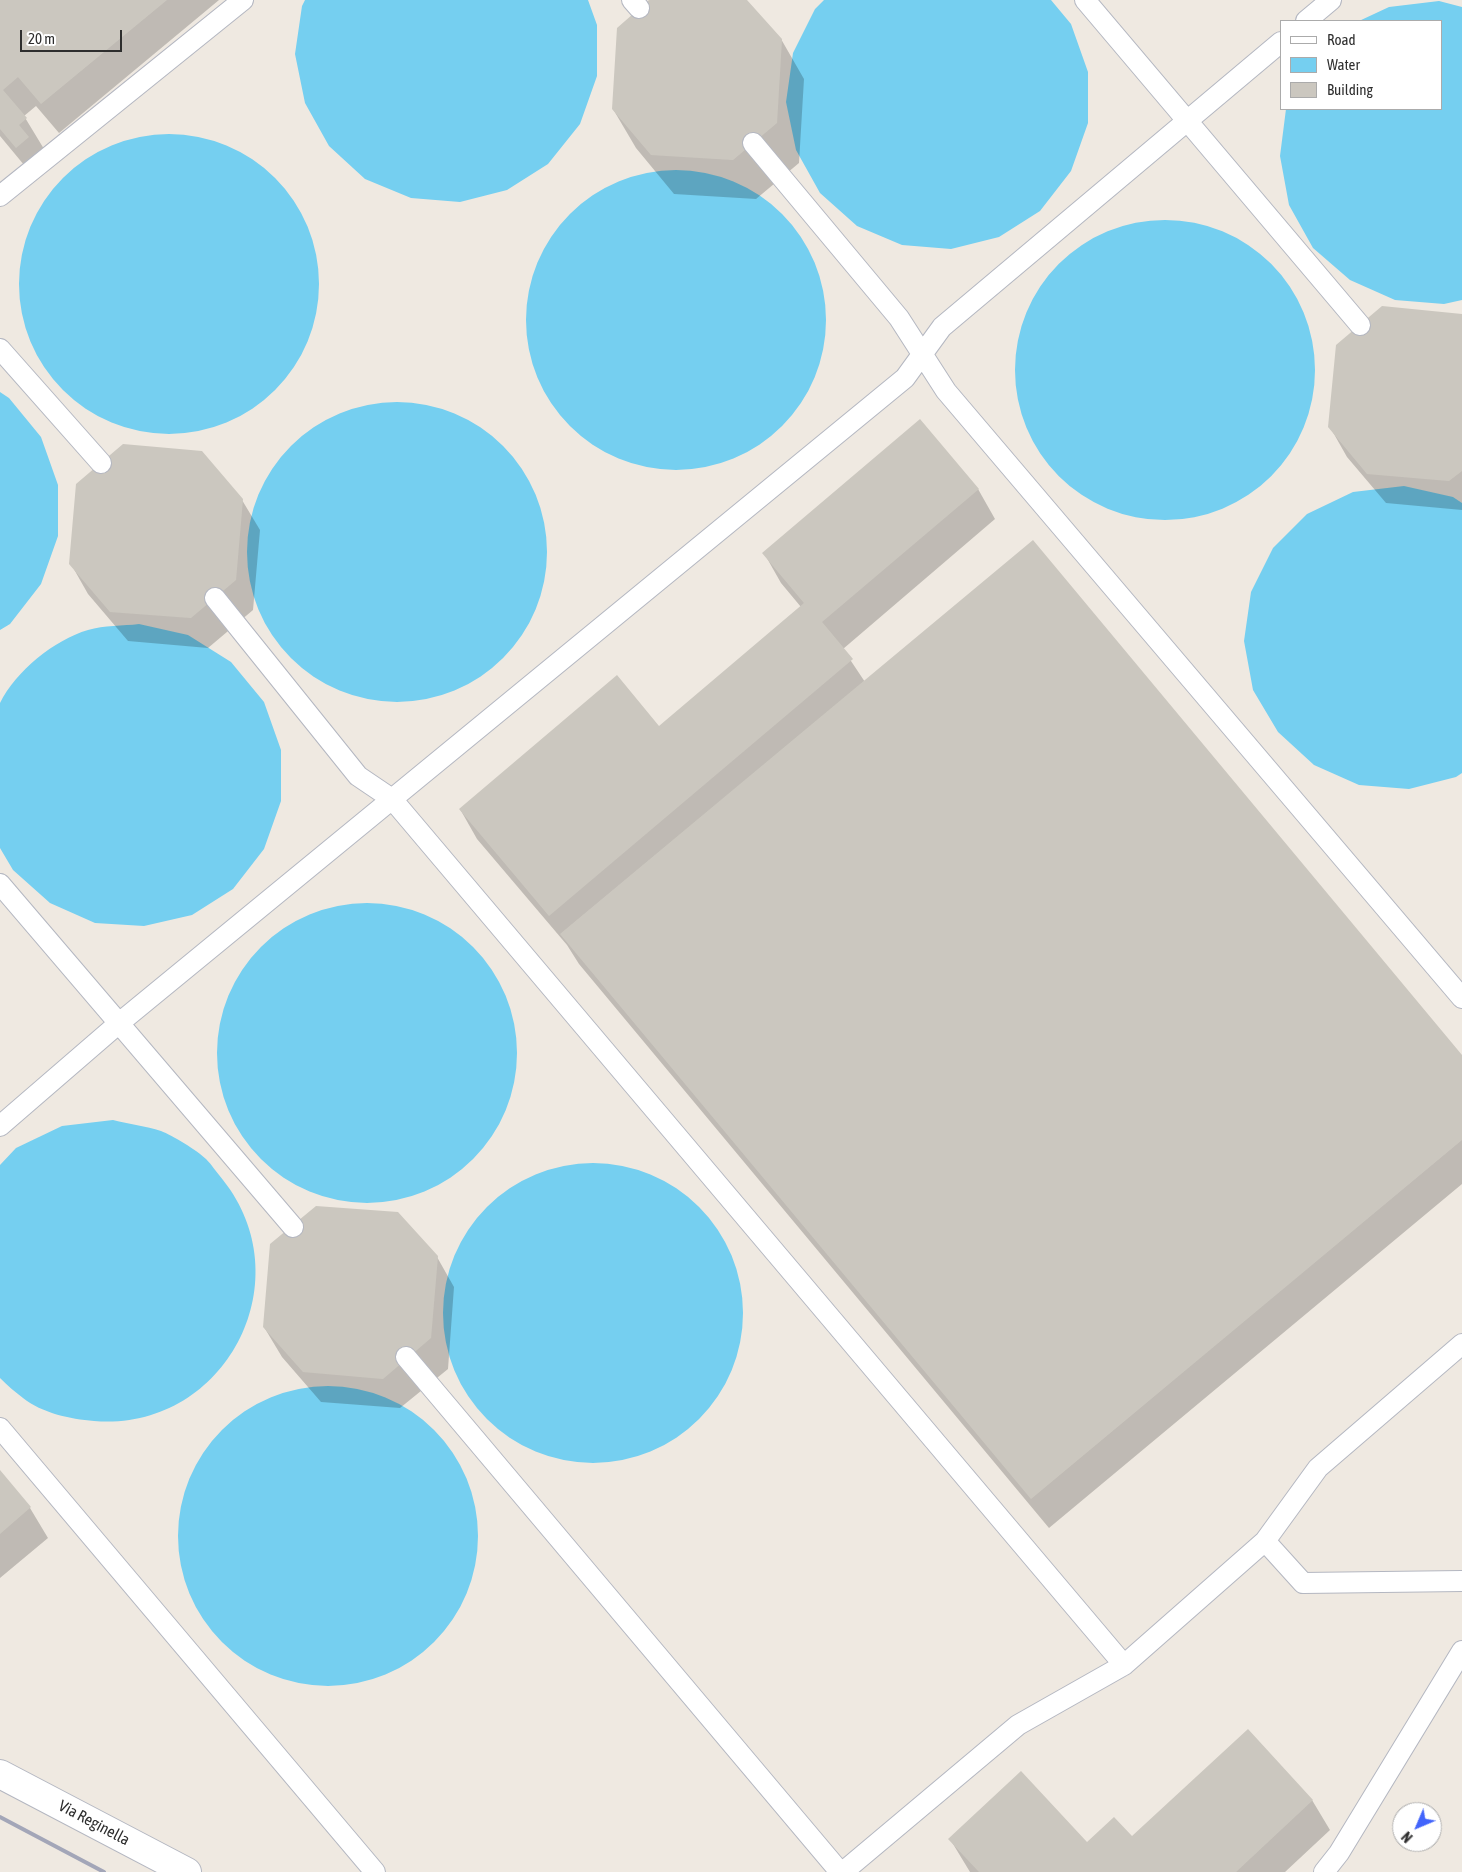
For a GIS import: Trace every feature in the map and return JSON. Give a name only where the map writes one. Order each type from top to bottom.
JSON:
[{"type":"street","name":"Via Reginella","points":[[0,1774],[187,1872]]},
{"type":"lane","points":[[0,196],[243,0]]},
{"type":"lane","points":[[1085,0],[1186,122],[1360,325]]},
{"type":"lane","points":[[1307,20],[1331,0]]},
{"type":"lane","points":[[0,1126],[118,1024],[905,378],[942,327],[1280,43]]},
{"type":"lane","points":[[753,143],[899,318],[922,356],[952,399],[1462,998]]},
{"type":"lane","points":[[0,349],[101,463]]},
{"type":"lane","points":[[215,598],[358,776],[392,799],[1124,1665]]},
{"type":"lane","points":[[0,884],[293,1227]]},
{"type":"lane","points":[[406,1358],[841,1872],[1018,1725],[1124,1665],[1265,1541],[1318,1468],[1462,1344]]},
{"type":"lane","points":[[0,1428],[374,1872]]},
{"type":"lane","points":[[1265,1541],[1303,1583],[1462,1581]]},
{"type":"lane","points":[[1324,1872],[1339,1853],[1462,1651]]},
{"type":"water","points":[[305,0],[588,0],[597,25],[597,76],[580,124],[548,164],[507,190],[460,202],[411,198],[365,179],[329,146],[305,103],[295,54],[302,6]]},
{"type":"water","points":[[824,0],[1051,0],[1071,24],[1088,72],[1088,123],[1071,171],[1040,211],[999,237],[951,249],[902,245],[857,226],[820,193],[796,150],[786,102],[793,53],[815,9]]},
{"type":"water","points":[[1439,1],[1462,7],[1462,300],[1444,304],[1395,300],[1350,280],[1313,248],[1289,205],[1280,156],[1286,110],[1442,110],[1442,20],[1361,20],[1389,7]]},
{"type":"water","points":[[154,134],[184,134],[213,140],[240,151],[264,168],[285,189],[294,200],[308,226],[319,269],[319,299],[313,328],[302,355],[285,379],[264,400],[240,417],[213,428],[184,434],[154,434],[125,428],[98,417],[74,400],[44,368],[36,355],[25,328],[19,299],[19,269],[25,240],[36,213],[53,189],[85,159],[98,151],[125,140]]},
{"type":"water","points":[[661,170],[691,170],[720,176],[747,187],[771,204],[792,225],[801,236],[815,262],[826,305],[826,335],[820,364],[809,391],[792,415],[771,436],[747,453],[720,464],[691,470],[661,470],[632,464],[605,453],[581,436],[551,404],[543,391],[532,364],[526,335],[526,305],[532,276],[543,249],[560,225],[592,195],[605,187],[632,176]]},
{"type":"water","points":[[1150,220],[1180,220],[1209,226],[1236,237],[1260,254],[1281,275],[1298,299],[1304,312],[1315,355],[1315,385],[1309,414],[1298,441],[1281,465],[1260,486],[1236,503],[1209,514],[1180,520],[1150,520],[1121,514],[1094,503],[1070,486],[1049,465],[1032,441],[1021,414],[1015,385],[1015,355],[1021,326],[1032,299],[1049,275],[1070,254],[1094,237],[1121,226]]},
{"type":"water","points":[[0,392],[9,398],[41,437],[58,485],[58,536],[41,584],[10,624],[0,630]]},
{"type":"water","points":[[382,402],[412,402],[441,408],[468,419],[492,436],[513,457],[522,468],[536,494],[547,537],[547,567],[541,596],[530,623],[513,647],[492,668],[468,685],[441,696],[412,702],[382,702],[353,696],[326,685],[302,668],[272,636],[264,623],[253,596],[247,567],[247,537],[253,508],[264,481],[281,457],[313,427],[326,419],[353,408]]},
{"type":"water","points":[[1404,486],[1453,497],[1462,503],[1462,773],[1456,777],[1409,789],[1359,785],[1314,765],[1278,732],[1253,690],[1244,641],[1251,592],[1273,548],[1307,514],[1353,492]]},
{"type":"water","points":[[139,624],[188,635],[231,662],[264,702],[281,750],[281,801],[264,849],[233,889],[192,915],[144,926],[95,923],[50,903],[13,870],[0,848],[0,703],[7,691],[26,668],[62,641],[94,628]]},
{"type":"water","points":[[352,903],[382,903],[411,909],[438,920],[462,937],[483,958],[492,969],[506,995],[517,1038],[517,1068],[511,1097],[500,1124],[483,1148],[462,1169],[438,1186],[411,1197],[382,1203],[352,1203],[323,1197],[296,1186],[272,1169],[242,1137],[234,1124],[223,1097],[217,1068],[217,1038],[223,1009],[234,982],[251,958],[283,928],[296,920],[323,909]]},
{"type":"water","points":[[113,1120],[161,1131],[185,1144],[206,1159],[223,1180],[246,1220],[255,1262],[252,1304],[238,1343],[213,1376],[180,1402],[140,1418],[94,1421],[66,1417],[39,1408],[23,1398],[0,1378],[0,1165],[16,1148],[62,1126]]},
{"type":"water","points":[[578,1163],[608,1163],[637,1169],[664,1180],[688,1197],[709,1218],[718,1229],[732,1255],[743,1298],[743,1328],[737,1357],[726,1384],[709,1408],[688,1429],[664,1446],[637,1457],[608,1463],[578,1463],[549,1457],[522,1446],[498,1429],[468,1397],[460,1384],[449,1357],[443,1328],[443,1298],[449,1269],[460,1242],[477,1218],[509,1188],[522,1180],[549,1169]]},
{"type":"water","points":[[313,1386],[343,1386],[372,1392],[399,1403],[423,1420],[444,1441],[453,1452],[467,1478],[478,1521],[478,1551],[472,1580],[461,1607],[444,1631],[423,1652],[399,1669],[372,1680],[343,1686],[313,1686],[284,1680],[257,1669],[233,1652],[203,1620],[195,1607],[184,1580],[178,1551],[178,1521],[184,1492],[195,1465],[212,1441],[244,1411],[257,1403],[284,1392]]},
{"type":"building","points":[[0,0],[167,0],[41,104],[18,77],[3,90],[27,118],[19,125],[29,137],[16,148],[0,129]]},
{"type":"building","points":[[649,0],[747,0],[782,39],[777,123],[733,160],[651,155],[612,109],[617,28]]},
{"type":"building","points":[[1382,306],[1462,314],[1462,471],[1449,481],[1367,474],[1328,427],[1336,345]]},
{"type":"building","points":[[920,419],[979,489],[822,622],[853,659],[549,916],[459,809],[617,675],[659,726],[804,603],[762,553]]},
{"type":"building","points":[[123,444],[202,451],[243,499],[236,580],[191,618],[110,612],[69,564],[76,484]]},
{"type":"building","points":[[1033,540],[1462,1055],[1462,1140],[1031,1499],[560,934]]},
{"type":"building","points":[[316,1206],[398,1212],[438,1256],[431,1338],[383,1379],[303,1372],[263,1327],[270,1244]]},
{"type":"building","points":[[0,1470],[31,1507],[0,1534]]},
{"type":"building","points":[[1248,1729],[1313,1800],[1236,1872],[979,1872],[948,1839],[1021,1771],[1087,1842],[1114,1817],[1132,1836]]},
{"type":"railway","points":[[0,1817],[104,1872]]}]
